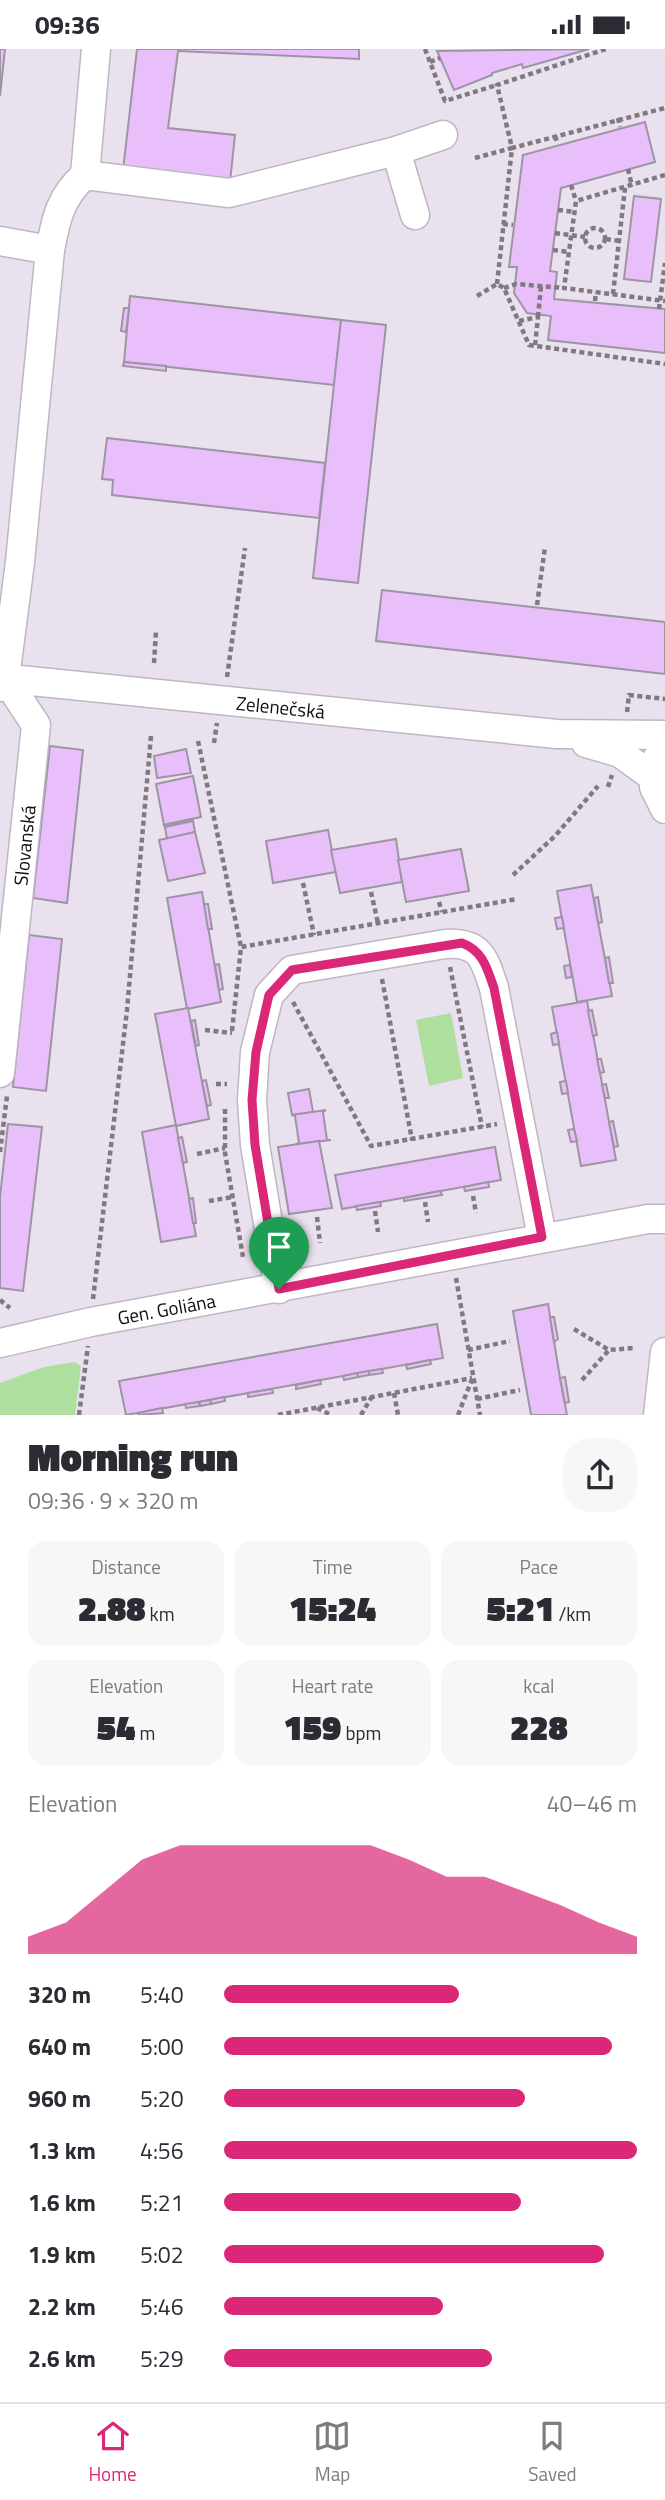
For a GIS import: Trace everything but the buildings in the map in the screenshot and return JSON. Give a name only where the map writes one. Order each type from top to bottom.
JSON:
[{"type":"street","points":[[2,681],[20,562],[50,250],[59,207],[71,188],[85,175],[96,49]]},
{"type":"street","points":[[85,175],[229,193],[396,151],[443,135]]},
{"type":"street","points":[[396,151],[415,215]]},
{"type":"street","points":[[0,241],[50,250]]},
{"type":"street","name":"Zelenečská","points":[[2,681],[557,734],[665,735]]},
{"type":"street","name":"Slovanská","points":[[0,1073],[36,725],[2,681]]},
{"type":"street","name":"Zelenečská","points":[[557,734],[621,753],[653,777]]},
{"type":"street","points":[[665,745],[654,765],[653,777],[657,796],[665,809]]},
{"type":"street","points":[[279,1289],[255,1145],[252,1100],[256,1052],[269,995],[292,970],[445,944],[462,943],[475,948],[485,962],[494,988],[542,1237]]},
{"type":"street","name":"Gen. Goliána","points":[[0,1343],[91,1322],[279,1289],[542,1237],[649,1219],[665,1219]]},
{"type":"street","points":[[658,1415],[665,1352]]},
{"type":"path","points":[[425,49],[445,101],[606,49]]},
{"type":"path","points":[[430,62],[440,58]]},
{"type":"path","points":[[497,85],[512,148],[497,284]]},
{"type":"path","points":[[475,158],[618,118],[665,108]]},
{"type":"path","points":[[618,118],[620,127]]},
{"type":"path","points":[[555,136],[558,144]]},
{"type":"path","points":[[628,169],[632,186]]},
{"type":"path","points":[[576,201],[665,175]]},
{"type":"path","points":[[564,288],[576,201],[571,185]]},
{"type":"path","points":[[613,294],[625,188]]},
{"type":"path","points":[[558,209],[575,212]]},
{"type":"path","points":[[503,224],[513,225]]},
{"type":"path","points":[[597,227],[605,234],[606,239],[603,245],[593,248],[588,246],[585,237],[587,231],[597,227]]},
{"type":"path","points":[[555,233],[585,237]]},
{"type":"path","points":[[606,239],[620,241]]},
{"type":"path","points":[[553,250],[569,252]]},
{"type":"path","points":[[659,309],[663,300],[665,263]]},
{"type":"path","points":[[497,284],[504,288],[528,345],[665,363]]},
{"type":"path","points":[[477,296],[497,284]]},
{"type":"path","points":[[504,288],[516,284],[663,300]]},
{"type":"path","points":[[535,346],[541,286]]},
{"type":"path","points":[[595,301],[596,292]]},
{"type":"path","points":[[519,321],[538,317]]},
{"type":"path","points":[[537,605],[545,547]]},
{"type":"path","points":[[214,743],[245,548]]},
{"type":"path","points":[[154,663],[156,631]]},
{"type":"path","points":[[629,695],[665,699]]},
{"type":"path","points":[[79,1415],[127,1010],[151,736]]},
{"type":"path","points":[[198,741],[240,947],[231,1046]]},
{"type":"path","points":[[513,876],[555,836],[598,786]]},
{"type":"path","points":[[303,883],[314,935]]},
{"type":"path","points":[[371,892],[378,923]]},
{"type":"path","points":[[240,947],[517,899]]},
{"type":"path","points":[[439,902],[442,912]]},
{"type":"path","points":[[445,944],[482,1127]]},
{"type":"path","points":[[377,955],[412,1140]]},
{"type":"path","points":[[281,979],[371,1146],[519,1120]]},
{"type":"path","points":[[205,1030],[232,1033]]},
{"type":"path","points":[[216,1084],[226,1085],[228,1072]]},
{"type":"path","points":[[226,1100],[225,1148],[243,1257]]},
{"type":"path","points":[[197,1154],[225,1148]]},
{"type":"path","points":[[473,1196],[476,1213]]},
{"type":"path","points":[[209,1201],[233,1197]]},
{"type":"path","points":[[425,1202],[428,1222]]},
{"type":"path","points":[[375,1211],[378,1232]]},
{"type":"path","points":[[317,1217],[320,1243]]},
{"type":"path","points":[[452,1255],[480,1415]]},
{"type":"path","points":[[0,1300],[10,1308]]},
{"type":"path","points":[[574,1329],[609,1350],[634,1348]]},
{"type":"path","points":[[468,1350],[510,1341]]},
{"type":"path","points":[[582,1380],[609,1350]]},
{"type":"path","points":[[278,1415],[472,1378]]},
{"type":"path","points":[[458,1415],[472,1378]]},
{"type":"path","points":[[477,1399],[520,1390]]},
{"type":"path","points":[[394,1393],[398,1415]]},
{"type":"path","points":[[361,1415],[372,1397]]},
{"type":"path","points":[[317,1408],[331,1415]]},
{"type":"green space","points":[[451,1013],[463,1078],[429,1086],[416,1020]]},
{"type":"green space","points":[[74,1362],[81,1366],[75,1415],[0,1415],[0,1383],[44,1367]]},
{"type":"route","points":[[462,943],[475,948],[485,962],[494,988],[542,1237],[279,1289],[255,1145],[252,1100],[256,1052],[269,995],[292,970],[445,944],[462,943]]}]
